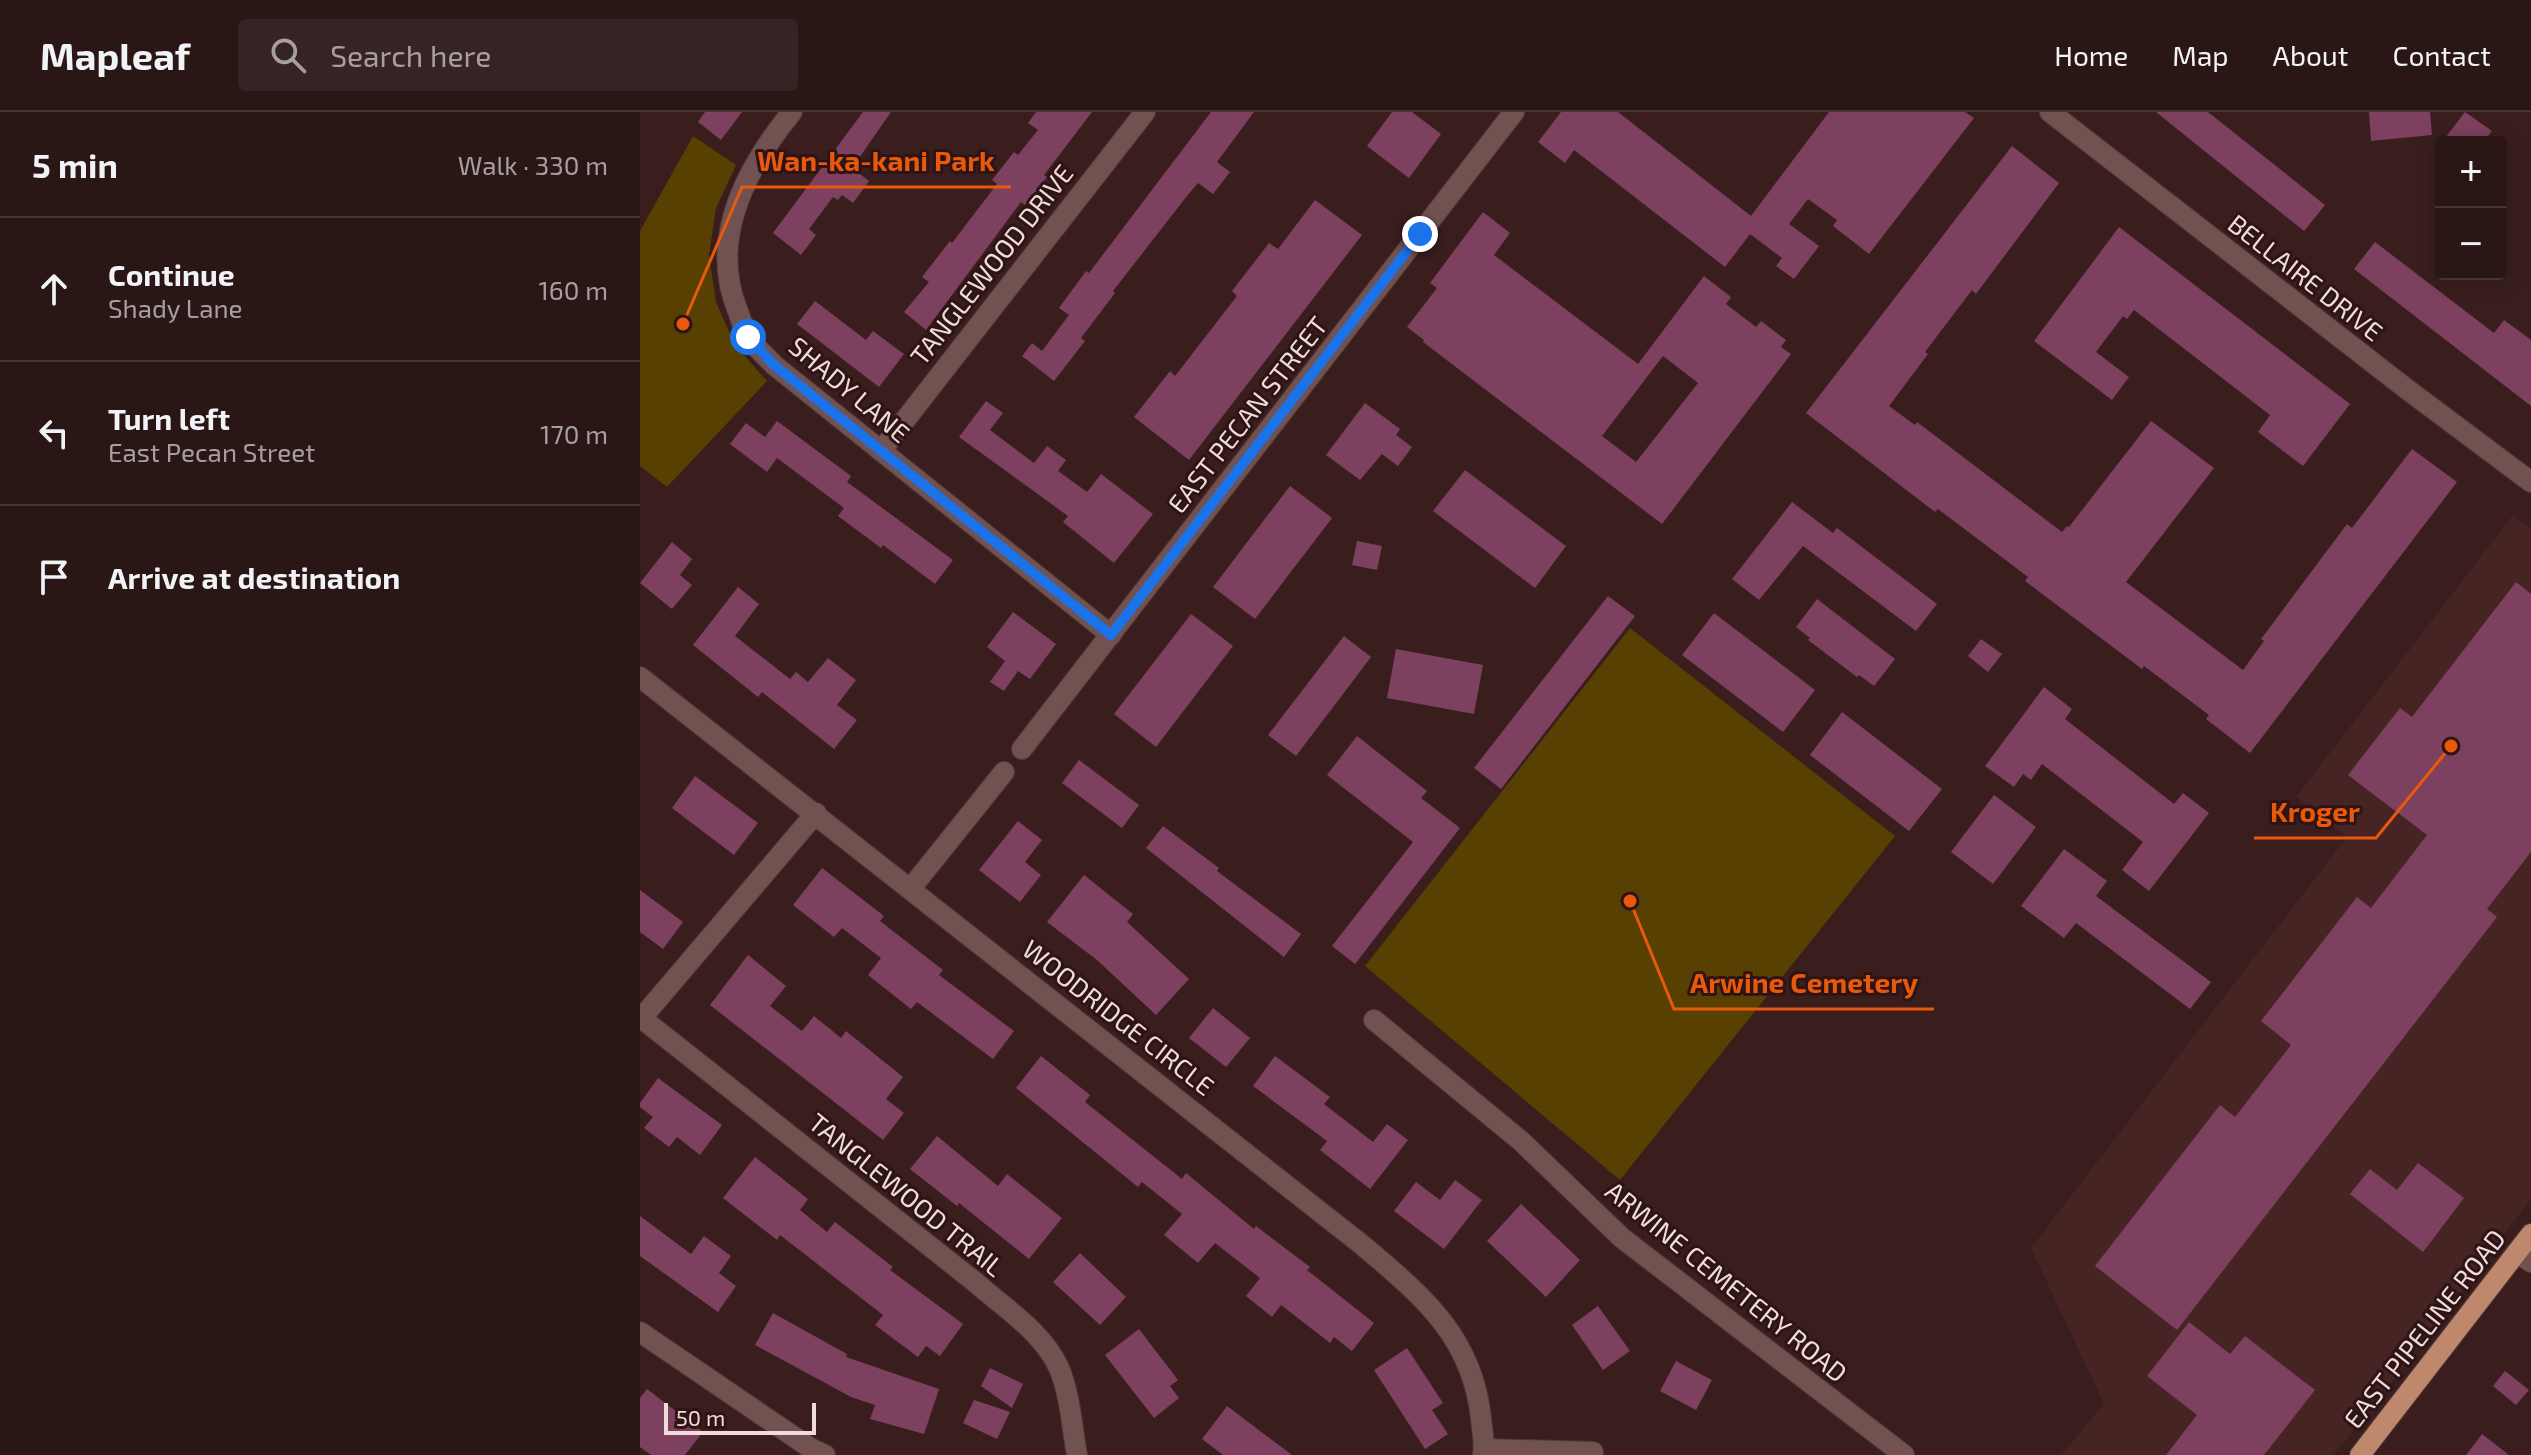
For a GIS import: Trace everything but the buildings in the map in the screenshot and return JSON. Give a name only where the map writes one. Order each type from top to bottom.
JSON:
[{"type":"main road","name":"EAST PIPELINE ROAD","points":[[2360,1455],[2524,1257],[2531,1234]]},
{"type":"street","name":"SHADY LANE","points":[[792,112],[776,131],[748,178],[731,216],[726,242],[730,291],[748,337],[774,365],[1111,635]]},
{"type":"street","name":"TANGLEWOOD DRIVE","points":[[881,451],[1145,112]]},
{"type":"street","name":"EAST PECAN STREET","points":[[1022,749],[1514,112]]},
{"type":"street","name":"BELLAIRE DRIVE","points":[[2050,112],[2531,482]]},
{"type":"street","name":"WOODRIDGE CIRCLE","points":[[640,677],[911,888],[1409,1285],[1453,1333],[1462,1350],[1479,1404],[1484,1452]]},
{"type":"street","points":[[911,888],[1004,772]]},
{"type":"street","points":[[641,1018],[816,813]]},
{"type":"street","name":"TANGLEWOOD TRAIL","points":[[641,1018],[975,1282],[1027,1327],[1045,1346],[1058,1367],[1077,1455]]},
{"type":"street","name":"ARWINE CEMETERY ROAD","points":[[1374,1020],[1521,1141],[1622,1238],[1904,1455]]},
{"type":"street","points":[[640,1332],[825,1455]]},
{"type":"street","points":[[1484,1452],[1593,1452]]},
{"type":"shaded area","points":[[693,136],[736,165],[716,208],[709,255],[716,302],[735,345],[767,381],[667,487],[640,466],[640,231]]},
{"type":"shaded area","points":[[2513,515],[2531,529],[2531,1199],[2333,1455],[2061,1455],[2104,1404],[2031,1248],[2347,837],[2296,797]]},
{"type":"shaded area","points":[[1630,628],[1895,836],[1620,1180],[1365,966]]},
{"type":"place","name":"Wan-ka-kani Park","points":[[683,324]]},
{"type":"place","name":"Kroger","points":[[2451,746]]},
{"type":"place","name":"Arwine Cemetery","points":[[1630,901]]},
{"type":"route","points":[[748,337],[774,365],[1111,635],[1420,234]]}]
